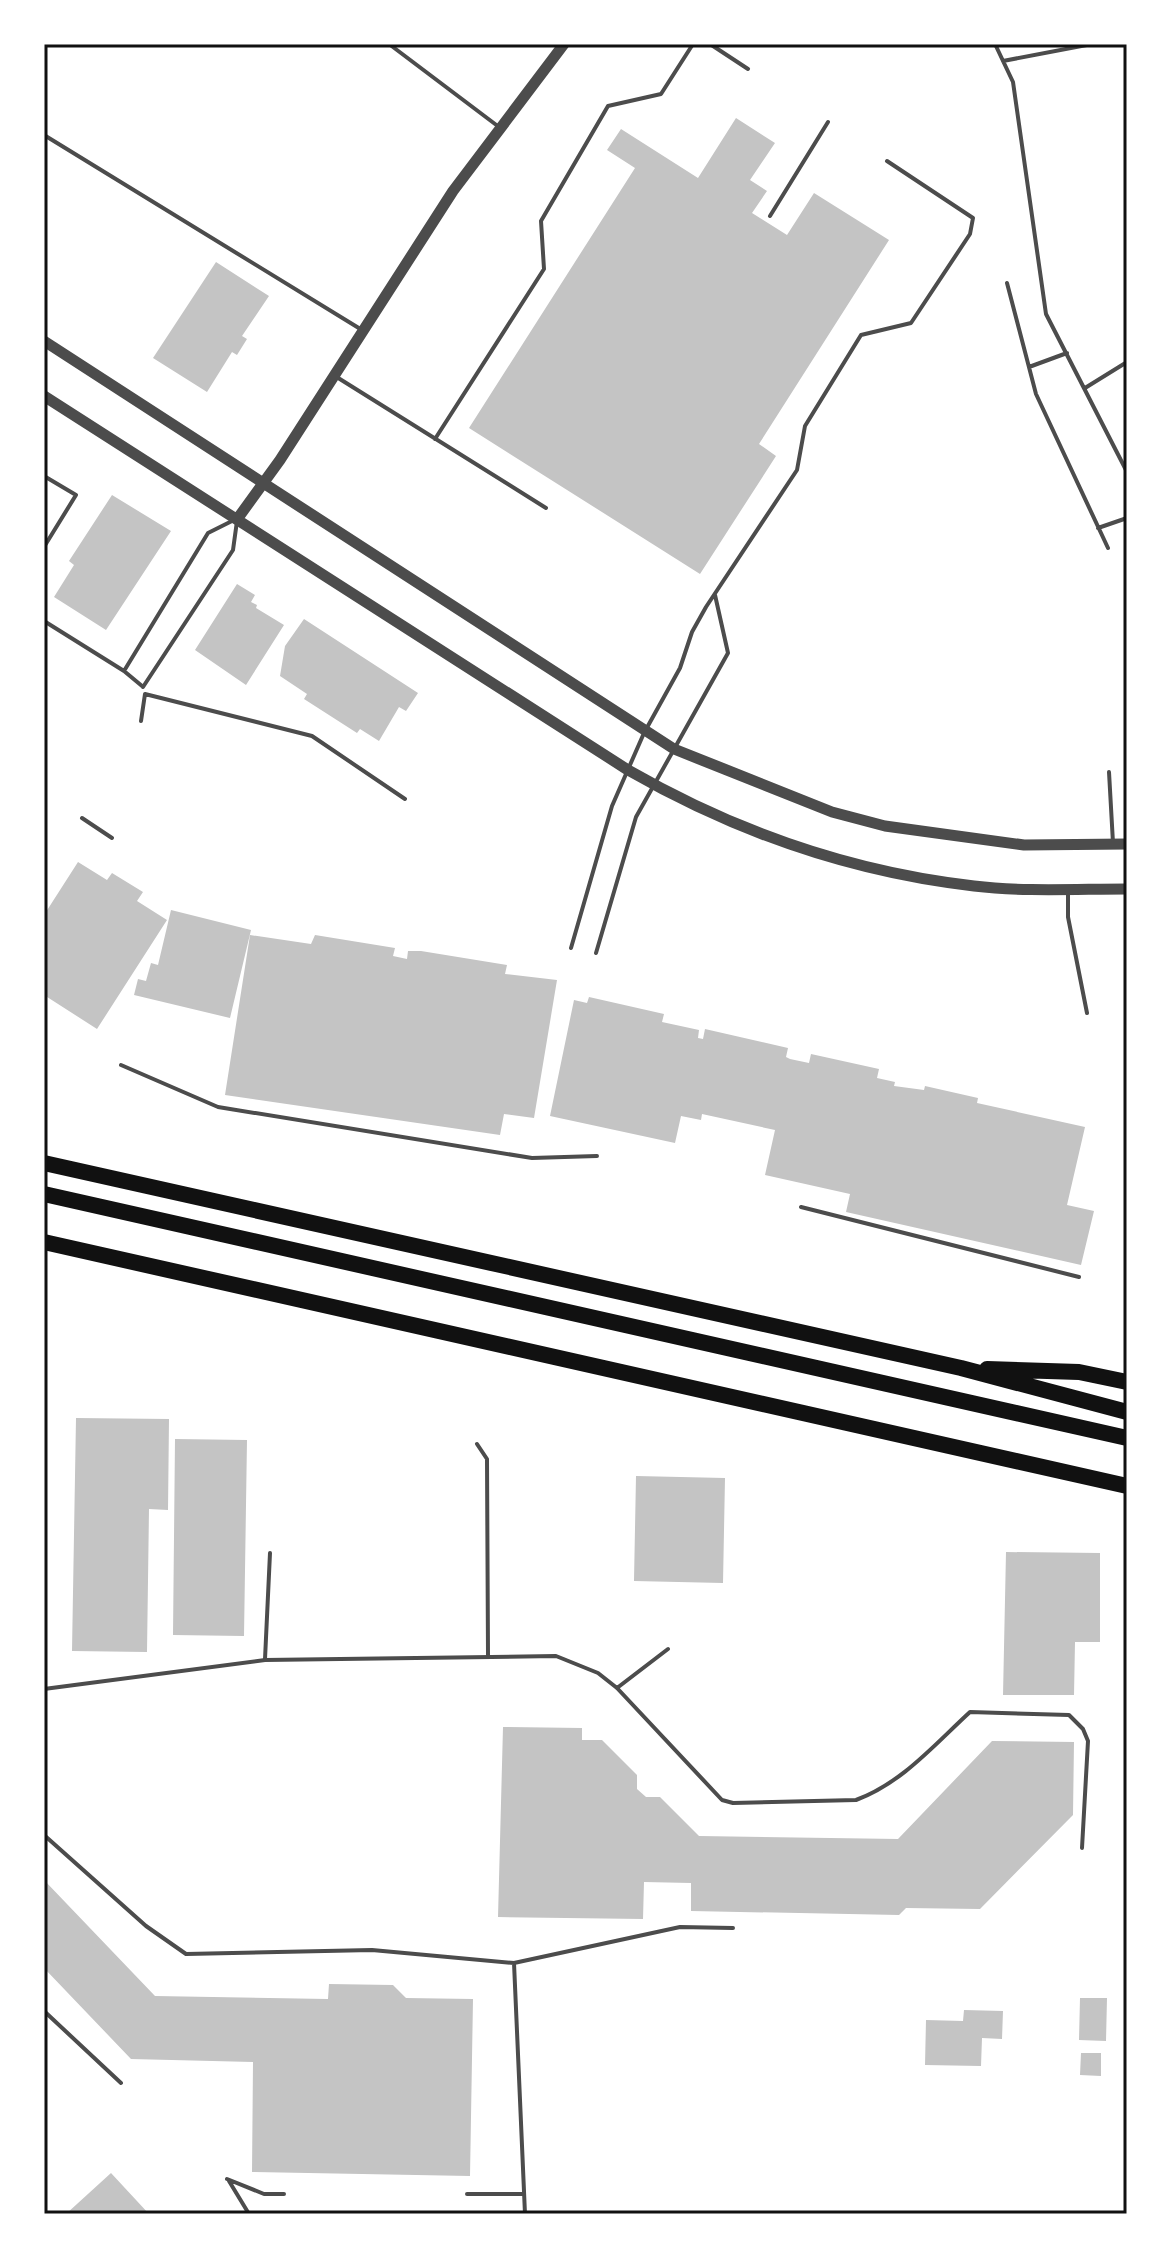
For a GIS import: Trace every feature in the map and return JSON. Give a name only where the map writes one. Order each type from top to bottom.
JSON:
[{"type":"highway","points":[[44,1163],[961,1368],[1127,1412]]},
{"type":"highway","points":[[44,1194],[1127,1438]]},
{"type":"highway","points":[[44,1242],[1127,1486]]},
{"type":"highway","points":[[961,1368],[1079,1372],[1127,1382]]},
{"type":"street","points":[[238,518],[264,483],[453,191],[564,44]]},
{"type":"street","points":[[44,341],[644,733],[674,749],[832,812],[885,826],[1024,845],[1127,844]]},
{"type":"street","points":[[44,396],[628,770],[684,802],[786,846],[879,870],[975,886],[1127,889]]},
{"type":"lane","points":[[389,44],[501,129]]},
{"type":"lane","points":[[435,439],[544,269],[541,221],[608,106],[661,94],[693,44]]},
{"type":"lane","points":[[710,44],[748,69]]},
{"type":"lane","points":[[995,44],[1013,82],[1046,314],[1127,472]]},
{"type":"lane","points":[[1003,61],[1092,44]]},
{"type":"lane","points":[[770,216],[828,122]]},
{"type":"lane","points":[[44,135],[362,330]]},
{"type":"lane","points":[[571,948],[612,806],[644,733],[680,668],[692,632],[797,470],[805,426],[861,335],[911,323],[970,234],[973,218],[887,161]]},
{"type":"lane","points":[[1007,283],[1036,394],[1108,548]]},
{"type":"lane","points":[[1029,367],[1067,353]]},
{"type":"lane","points":[[1085,388],[1127,362]]},
{"type":"lane","points":[[333,374],[546,508]]},
{"type":"lane","points":[[44,476],[76,495],[44,547]]},
{"type":"lane","points":[[124,671],[208,533],[238,518]]},
{"type":"lane","points":[[143,687],[233,550],[238,518]]},
{"type":"lane","points":[[1098,528],[1127,518]]},
{"type":"lane","points":[[596,953],[636,817],[728,653],[715,595]]},
{"type":"lane","points":[[44,621],[124,671],[143,687],[147,701],[141,721]]},
{"type":"lane","points":[[145,694],[312,736],[405,799]]},
{"type":"lane","points":[[1109,772],[1113,845]]},
{"type":"lane","points":[[82,818],[112,838]]},
{"type":"lane","points":[[1068,889],[1068,917],[1087,1013]]},
{"type":"lane","points":[[121,1065],[218,1107],[532,1158],[597,1156]]},
{"type":"lane","points":[[801,1207],[1079,1277]]},
{"type":"lane","points":[[477,1444],[487,1459],[488,1655]]},
{"type":"lane","points":[[265,1660],[270,1553]]},
{"type":"lane","points":[[617,1688],[668,1649]]},
{"type":"lane","points":[[44,1689],[265,1660],[556,1656],[598,1673],[617,1688],[722,1800],[733,1803],[856,1800],[894,1782],[970,1712],[1069,1715],[1083,1729],[1088,1741],[1082,1848]]},
{"type":"lane","points":[[44,1835],[146,1926],[186,1954],[372,1950],[514,1963],[680,1927],[733,1928]]},
{"type":"lane","points":[[514,1963],[525,2214]]},
{"type":"lane","points":[[44,2011],[121,2083]]},
{"type":"lane","points":[[249,2214],[227,2179],[264,2194],[284,2194]]},
{"type":"lane","points":[[467,2194],[524,2194]]},
{"type":"building","points":[[736,118],[775,143],[750,180],[767,191],[752,213],[787,235],[814,193],[889,240],[759,444],[776,456],[700,574],[469,428],[635,168],[607,150],[621,129],[698,178]]},
{"type":"building","points":[[216,262],[269,296],[242,336],[247,339],[237,355],[232,352],[207,392],[153,358]]},
{"type":"building","points":[[112,495],[171,531],[106,630],[54,597],[74,565],[69,561]]},
{"type":"building","points":[[237,584],[255,595],[251,602],[257,605],[256,608],[284,625],[246,685],[195,650]]},
{"type":"building","points":[[304,619],[418,693],[406,711],[399,707],[379,741],[360,729],[357,733],[304,699],[307,694],[280,676],[285,646]]},
{"type":"building","points":[[78,862],[107,880],[112,873],[143,892],[137,901],[167,920],[97,1029],[44,995],[44,915]]},
{"type":"building","points":[[171,910],[251,930],[230,1018],[134,995],[138,979],[146,981],[151,963],[158,965]]},
{"type":"building","points":[[250,935],[311,944],[315,935],[395,948],[393,956],[407,959],[408,951],[421,951],[507,965],[505,974],[557,980],[534,1118],[504,1114],[500,1135],[225,1095]]},
{"type":"building","points":[[589,997],[664,1014],[662,1022],[699,1030],[698,1038],[703,1039],[705,1029],[788,1048],[786,1057],[790,1059],[809,1063],[811,1054],[879,1069],[877,1078],[895,1082],[894,1086],[924,1090],[925,1086],[978,1098],[977,1103],[1085,1127],[1067,1205],[1094,1211],[1081,1265],[846,1212],[850,1194],[765,1175],[775,1130],[702,1114],[701,1120],[681,1116],[675,1143],[550,1116],[574,1000],[587,1003]]},
{"type":"building","points":[[76,1418],[169,1419],[168,1510],[149,1509],[147,1652],[72,1651]]},
{"type":"building","points":[[175,1439],[247,1440],[244,1636],[173,1635]]},
{"type":"building","points":[[636,1476],[725,1478],[723,1583],[634,1581]]},
{"type":"building","points":[[1006,1552],[1100,1553],[1100,1642],[1075,1642],[1074,1695],[1003,1695]]},
{"type":"building","points":[[503,1727],[582,1728],[582,1740],[602,1740],[637,1775],[637,1789],[646,1797],[660,1797],[699,1836],[898,1839],[992,1741],[1074,1742],[1073,1815],[980,1909],[906,1908],[899,1915],[691,1911],[691,1883],[644,1882],[643,1919],[498,1917]]},
{"type":"building","points":[[44,1880],[155,1996],[328,1999],[329,1984],[393,1985],[406,1998],[473,1999],[470,2176],[252,2172],[253,2062],[131,2059],[44,1968]]},
{"type":"building","points":[[1080,1998],[1107,1998],[1106,2041],[1079,2040]]},
{"type":"building","points":[[964,2010],[1003,2011],[1002,2039],[982,2038],[981,2066],[925,2065],[926,2020],[963,2021]]},
{"type":"building","points":[[1081,2053],[1101,2053],[1101,2076],[1080,2075]]},
{"type":"building","points":[[111,2173],[149,2214],[66,2214]]}]
